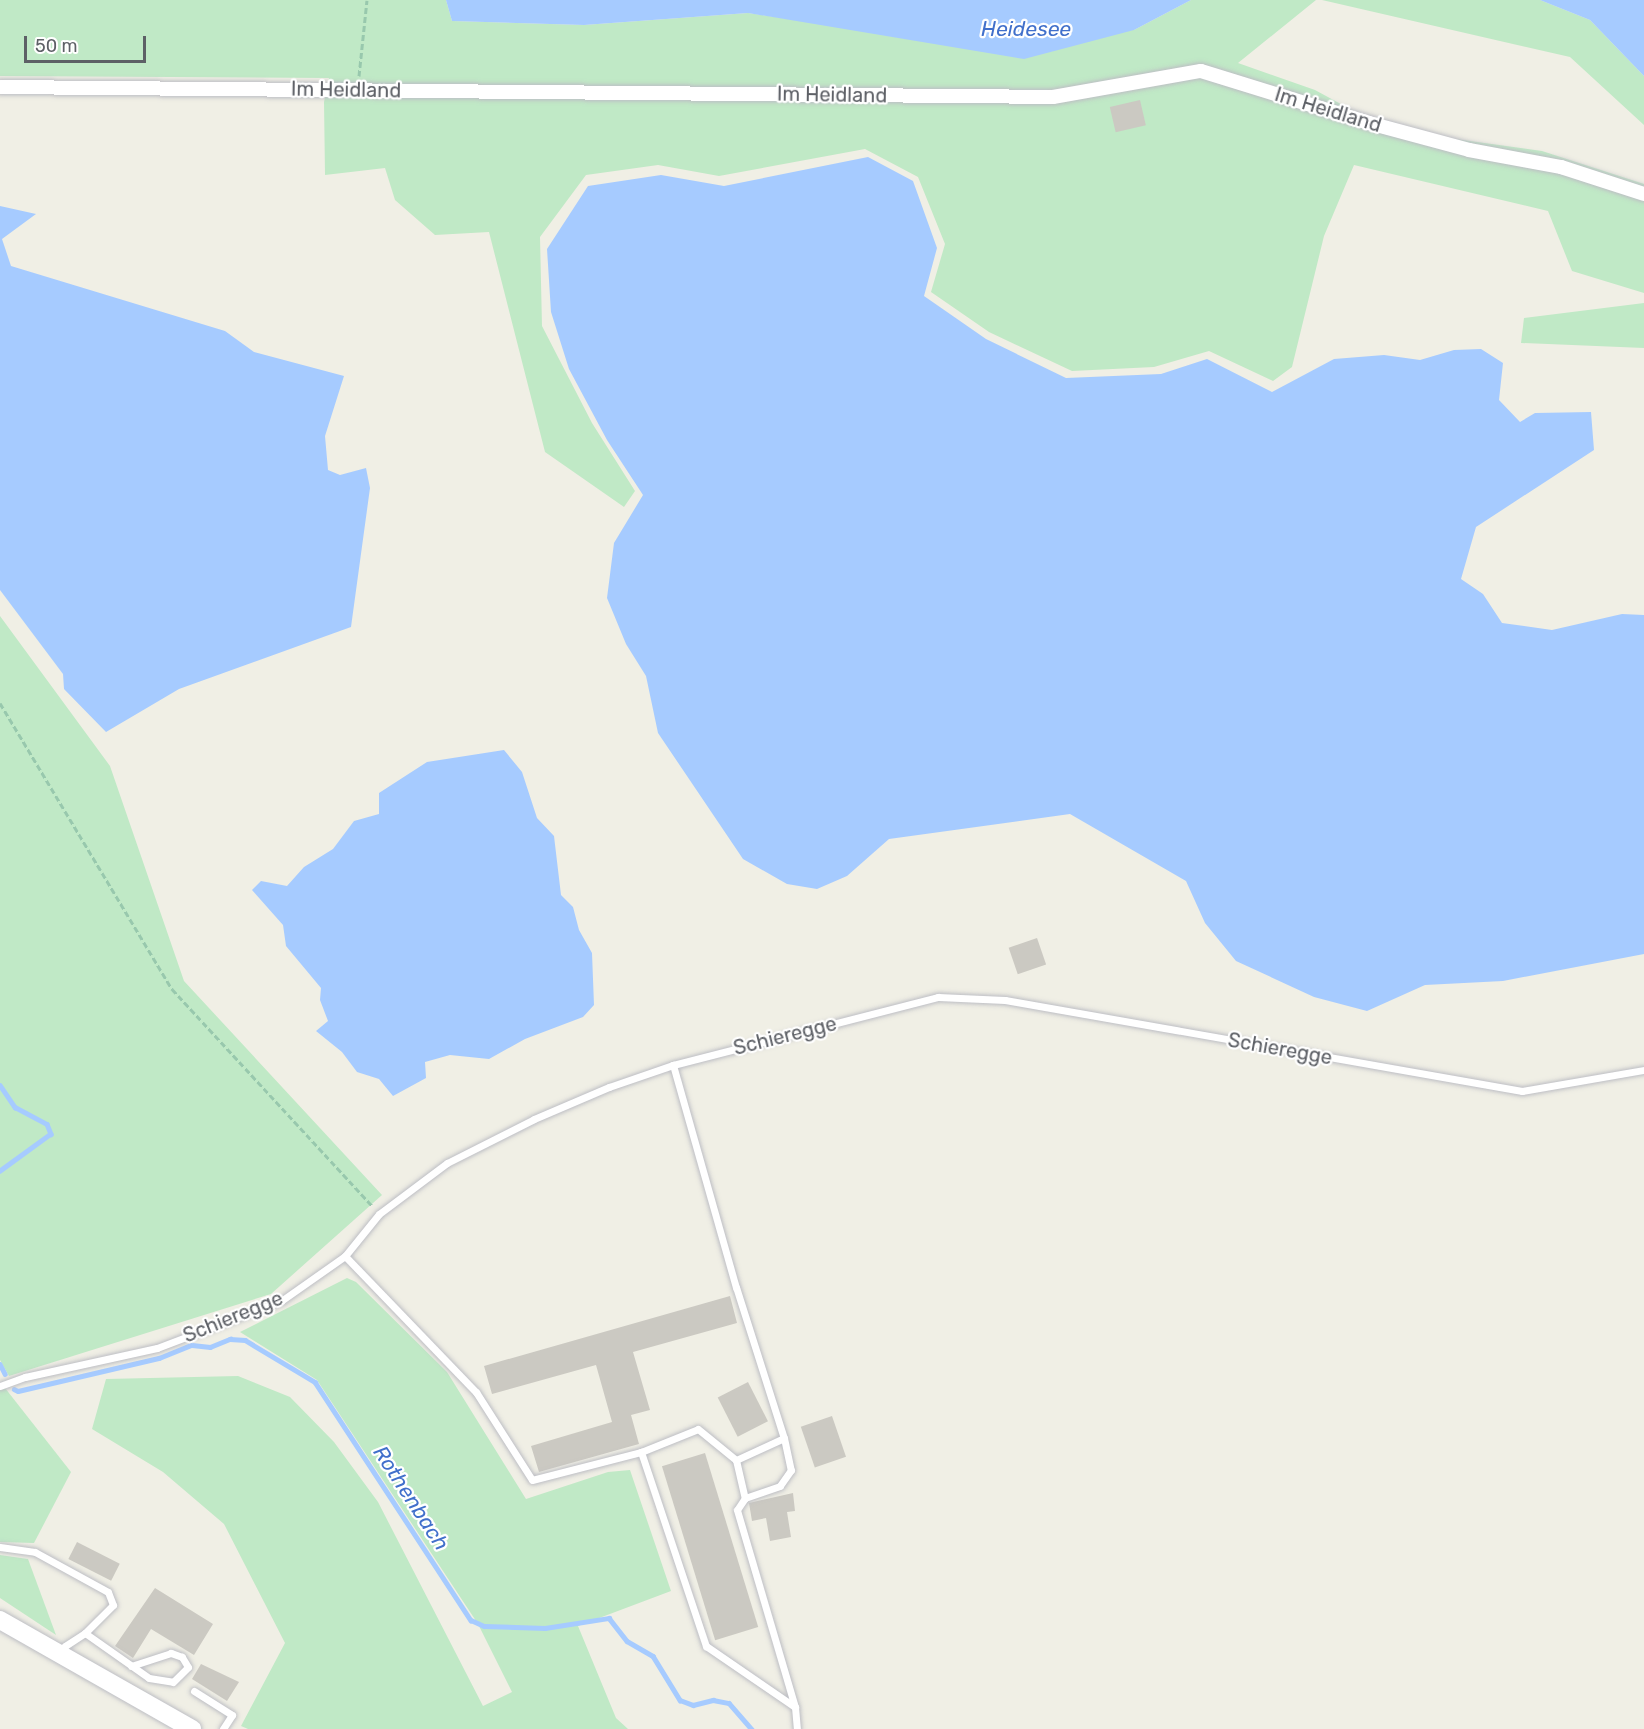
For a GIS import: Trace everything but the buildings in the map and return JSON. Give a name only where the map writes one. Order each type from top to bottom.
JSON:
[{"type":"street","name":"Im Heidland","points":[[0,87],[1053,97],[1201,71],[1368,123],[1469,150],[1561,167],[1644,194]]},
{"type":"street","points":[[0,1620],[59,1656],[192,1729]]},
{"type":"lane","name":"Schieregge","points":[[0,1386],[25,1377],[157,1348],[281,1301],[345,1256],[379,1214],[447,1164],[534,1119],[673,1065],[938,998],[1005,1000],[1522,1091],[1644,1070]]},
{"type":"lane","points":[[673,1065],[736,1287],[784,1438],[791,1470],[780,1486],[745,1498],[737,1510],[795,1707],[796,1729]]},
{"type":"lane","points":[[345,1256],[476,1392],[532,1480],[641,1452],[698,1429],[736,1460],[745,1498]]},
{"type":"lane","points":[[736,1460],[784,1438]]},
{"type":"lane","points":[[641,1452],[706,1646],[795,1707]]},
{"type":"lane","points":[[0,1547],[35,1551],[108,1592],[113,1605],[85,1633],[65,1646],[59,1656]]},
{"type":"lane","points":[[85,1633],[131,1666],[149,1678],[173,1682],[188,1667],[182,1658],[171,1653],[131,1666]]},
{"type":"lane","points":[[194,1691],[232,1714],[223,1729]]},
{"type":"path","points":[[357,90],[367,0]]},
{"type":"path","points":[[0,703],[172,988],[379,1214]]},
{"type":"green space","points":[[0,0],[446,0],[452,21],[584,25],[748,13],[839,26],[1134,30],[1191,0],[1316,0],[1238,63],[1315,90],[1372,121],[1441,137],[1542,151],[1644,184],[1644,293],[1572,271],[1548,211],[1354,165],[1324,236],[1292,367],[1273,381],[1209,351],[1154,367],[1072,371],[989,332],[931,292],[945,244],[918,177],[865,149],[719,176],[658,165],[586,175],[540,237],[542,326],[592,423],[635,491],[624,507],[545,452],[489,232],[435,235],[395,200],[385,168],[325,175],[324,102],[329,78],[0,76]]},
{"type":"green space","points":[[1322,0],[1540,0],[1590,20],[1644,76],[1644,125],[1570,57]]},
{"type":"green space","points":[[1644,303],[1644,348],[1521,343],[1524,318]]},
{"type":"green space","points":[[0,616],[110,766],[184,981],[382,1195],[271,1294],[9,1376],[0,1360]]},
{"type":"green space","points":[[347,1278],[356,1282],[447,1372],[526,1499],[608,1472],[630,1470],[671,1591],[578,1626],[616,1718],[628,1729],[248,1729],[241,1726],[285,1643],[224,1524],[163,1472],[92,1429],[106,1379],[238,1376],[290,1397],[334,1442],[378,1502],[483,1706],[512,1692],[478,1624],[317,1380],[240,1332]]},
{"type":"green space","points":[[5,1388],[71,1472],[34,1543],[0,1542],[0,1390]]},
{"type":"green space","points":[[0,1555],[28,1559],[56,1635],[0,1598]]},
{"type":"water","name":"Heidesee","points":[[446,0],[1191,0],[1134,30],[1024,59],[748,13],[584,25],[452,21]]},
{"type":"water","points":[[1540,0],[1644,0],[1644,76],[1590,20]]},
{"type":"water","points":[[868,157],[913,181],[937,248],[924,296],[986,339],[1066,378],[1161,374],[1207,359],[1272,392],[1334,359],[1384,355],[1420,360],[1454,350],[1481,349],[1503,363],[1499,400],[1520,422],[1535,413],[1591,412],[1594,450],[1476,527],[1461,579],[1483,594],[1502,623],[1552,630],[1622,614],[1644,615],[1644,954],[1503,981],[1425,985],[1367,1011],[1314,997],[1236,961],[1205,923],[1186,881],[1070,814],[889,839],[847,876],[817,889],[787,884],[743,859],[658,733],[646,676],[626,644],[607,598],[614,543],[643,495],[607,440],[569,369],[551,312],[547,249],[588,186],[661,175],[724,186]]},
{"type":"water","points":[[0,206],[36,214],[2,239],[11,266],[225,331],[254,352],[344,376],[325,436],[328,470],[340,475],[366,468],[370,488],[351,627],[179,689],[106,732],[64,689],[63,674],[0,590]]},
{"type":"water","points":[[504,750],[522,772],[537,818],[554,836],[561,895],[573,907],[579,930],[592,953],[594,1005],[583,1017],[525,1039],[489,1059],[450,1055],[425,1062],[426,1078],[393,1096],[379,1079],[357,1072],[342,1052],[316,1031],[328,1021],[320,1000],[321,988],[286,946],[283,925],[252,890],[261,881],[287,886],[304,867],[333,849],[354,821],[379,814],[379,793],[427,762]]},
{"type":"waterway","name":"Rothenbach","points":[[0,1085],[15,1107],[47,1124],[51,1134],[0,1171]]},
{"type":"waterway","name":"Rothenbach","points":[[14,1389],[18,1391],[159,1358],[192,1345],[210,1347],[230,1339],[245,1340],[315,1382],[471,1620],[484,1626],[545,1628],[609,1618],[627,1641],[653,1656],[680,1700],[693,1705],[713,1700],[729,1703],[752,1729]]},
{"type":"waterway","name":"Rothenbach","points":[[0,1364],[5,1374]]}]
